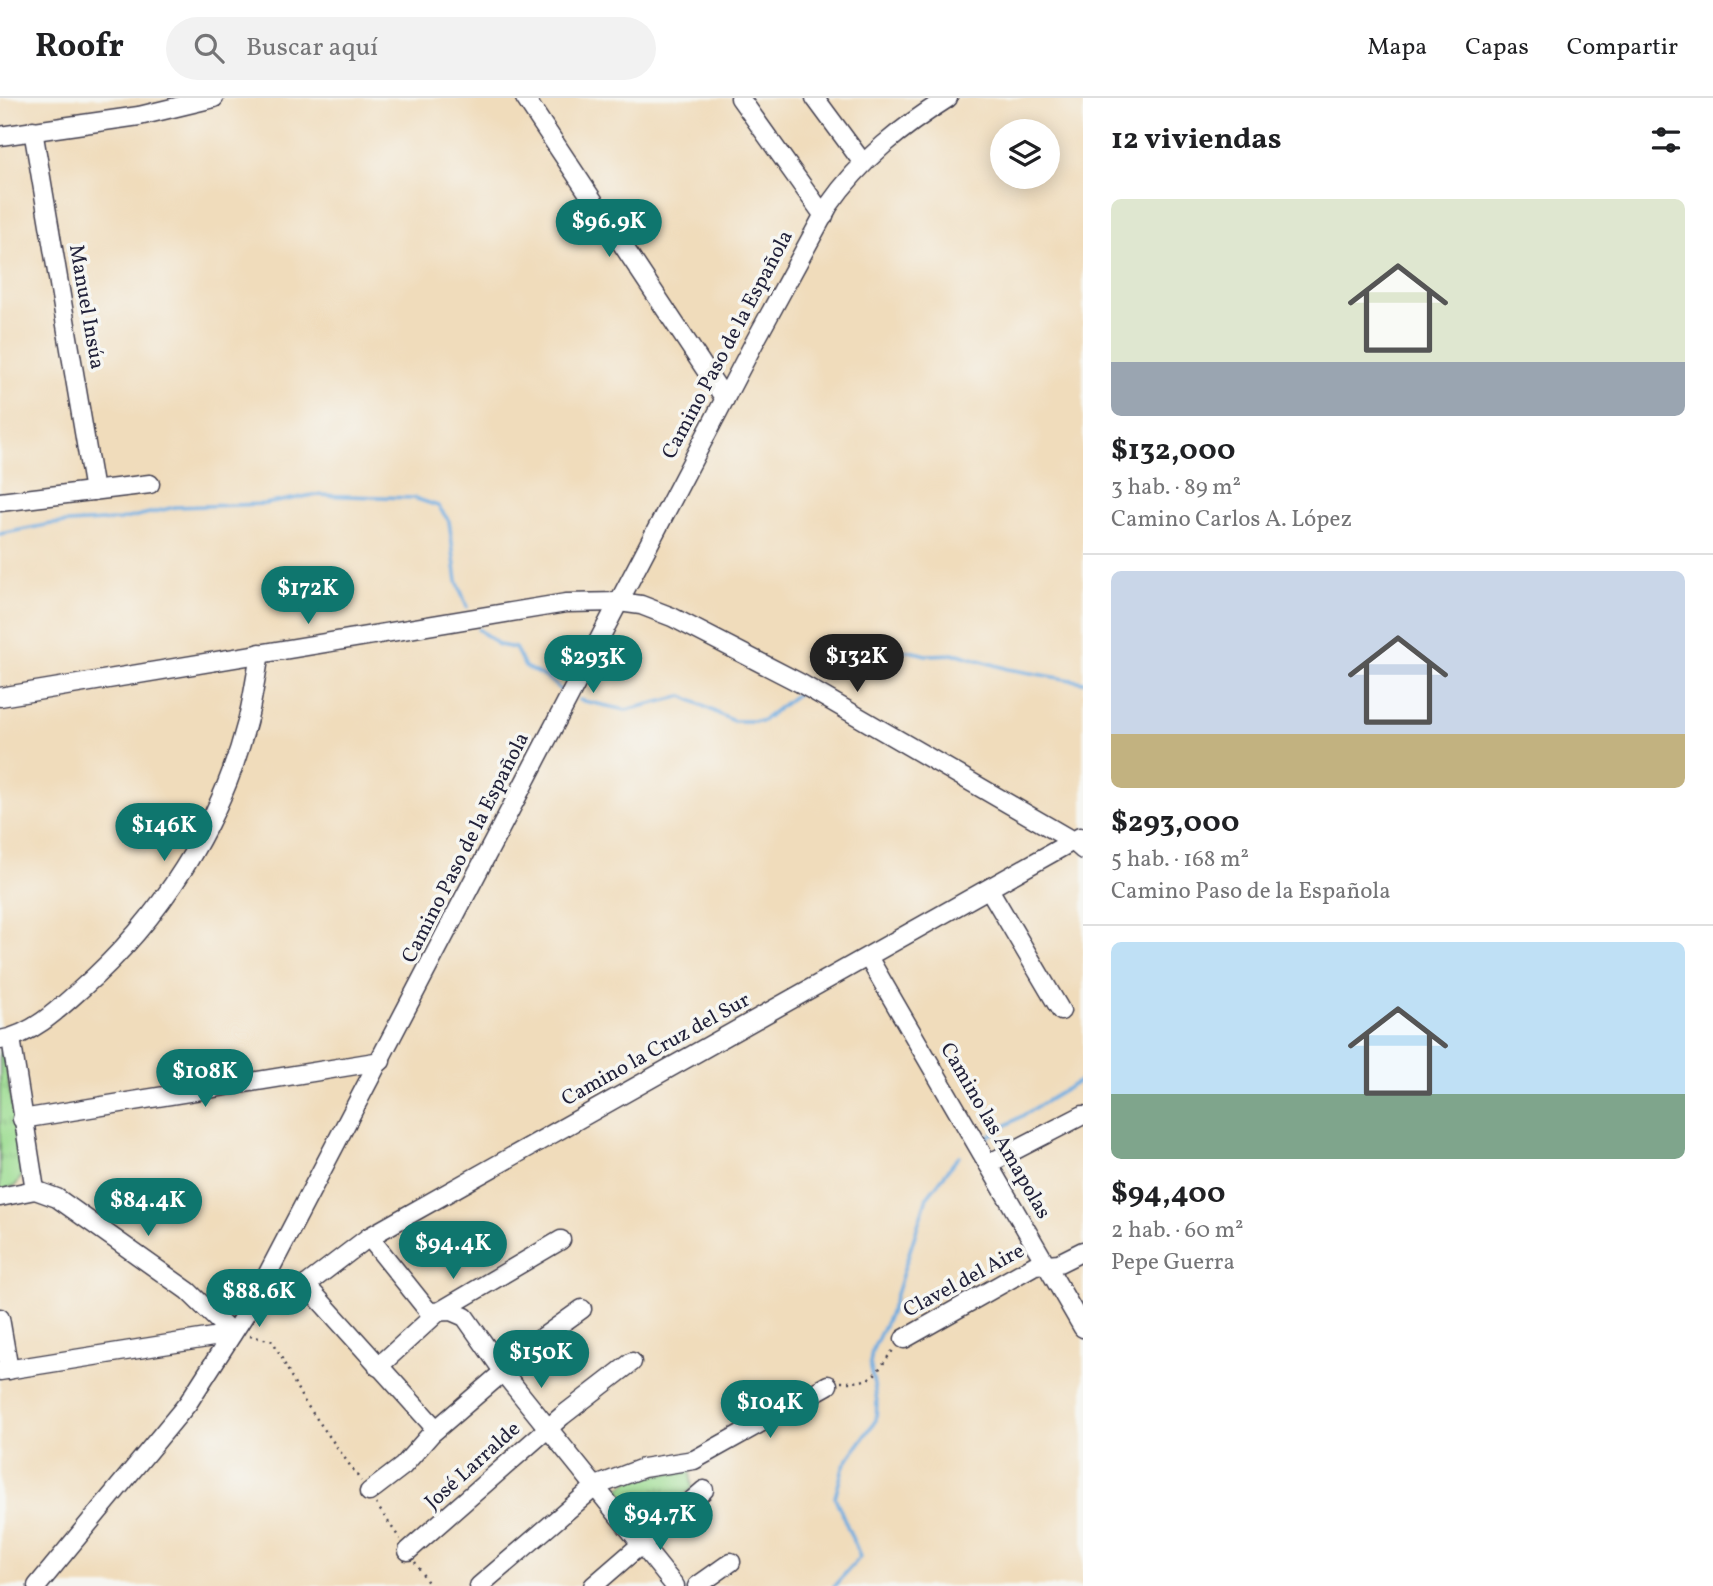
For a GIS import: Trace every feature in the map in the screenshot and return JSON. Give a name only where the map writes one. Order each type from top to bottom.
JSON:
[{"type":"street","points":[[0,136],[139,116],[214,98]]},
{"type":"street","points":[[525,98],[725,399]]},
{"type":"street","points":[[740,98],[824,216]]},
{"type":"street","points":[[814,98],[863,163]]},
{"type":"street","name":"Camino Paso de la Española","points":[[37,1586],[188,1403],[253,1302],[725,399],[824,216],[844,184],[863,163],[929,103],[948,98]]},
{"type":"street","name":"Manuel Insúa","points":[[33,130],[94,491]]},
{"type":"street","points":[[0,502],[150,484]]},
{"type":"street","points":[[0,697],[566,603],[619,602],[641,605],[672,617],[800,683],[1080,842]]},
{"type":"street","points":[[36,1190],[6,1039],[50,1017],[115,960],[163,900],[198,844],[226,784],[247,722],[260,653]]},
{"type":"street","name":"Camino la Cruz del Sur","points":[[253,1302],[306,1285],[369,1237],[989,888],[1080,842]]},
{"type":"street","points":[[989,888],[1061,1011]]},
{"type":"street","name":"Camino las Amapolas","points":[[868,957],[1083,1328]]},
{"type":"street","points":[[22,1119],[381,1061]]},
{"type":"street","points":[[988,1164],[1083,1115]]},
{"type":"street","points":[[0,1197],[36,1190],[57,1198],[169,1276],[232,1334]]},
{"type":"street","points":[[369,1237],[429,1312],[451,1311],[465,1317],[503,1371],[675,1586]]},
{"type":"street","points":[[378,1367],[437,1312],[561,1240]]},
{"type":"street","name":"Clavel del Aire","points":[[904,1339],[1035,1265],[1065,1261],[1083,1251]]},
{"type":"street","points":[[306,1285],[436,1429]]},
{"type":"street","points":[[369,1492],[403,1466],[436,1429],[503,1371],[511,1360],[582,1309]]},
{"type":"street","points":[[0,1318],[4,1371],[232,1334]]},
{"type":"street","name":"José Larralde","points":[[408,1551],[549,1429],[632,1362]]},
{"type":"street","points":[[479,1586],[596,1486],[643,1468],[694,1460],[828,1385]]},
{"type":"street","points":[[593,1586],[704,1490]]},
{"type":"street","points":[[697,1586],[731,1562]]},
{"type":"path","points":[[232,1334],[273,1341],[302,1398],[369,1492],[430,1586]]},
{"type":"path","name":"Clavel del Aire","points":[[828,1385],[862,1384],[880,1372],[904,1339]]},
{"type":"green space","points":[[0,1051],[5,1059],[22,1176],[15,1186],[0,1191]]},
{"type":"green space","points":[[690,1469],[692,1489],[643,1529],[613,1492],[633,1479]]},
{"type":"waterway","points":[[0,534],[51,524],[120,520],[175,507],[265,504],[313,495],[414,498],[438,506],[449,521],[457,581],[467,607]]},
{"type":"waterway","points":[[478,629],[499,645],[515,648],[525,667],[547,678],[564,693]]},
{"type":"waterway","points":[[822,676],[869,652],[910,651],[926,655],[958,654],[1008,669],[1083,682]]},
{"type":"waterway","points":[[579,700],[626,710],[683,696],[733,721],[762,721],[797,694]]},
{"type":"waterway","points":[[982,1140],[1083,1079]]},
{"type":"waterway","points":[[834,1586],[860,1557],[835,1497],[844,1465],[876,1420],[877,1401],[870,1363],[872,1351],[890,1313],[927,1197],[959,1156]]}]
